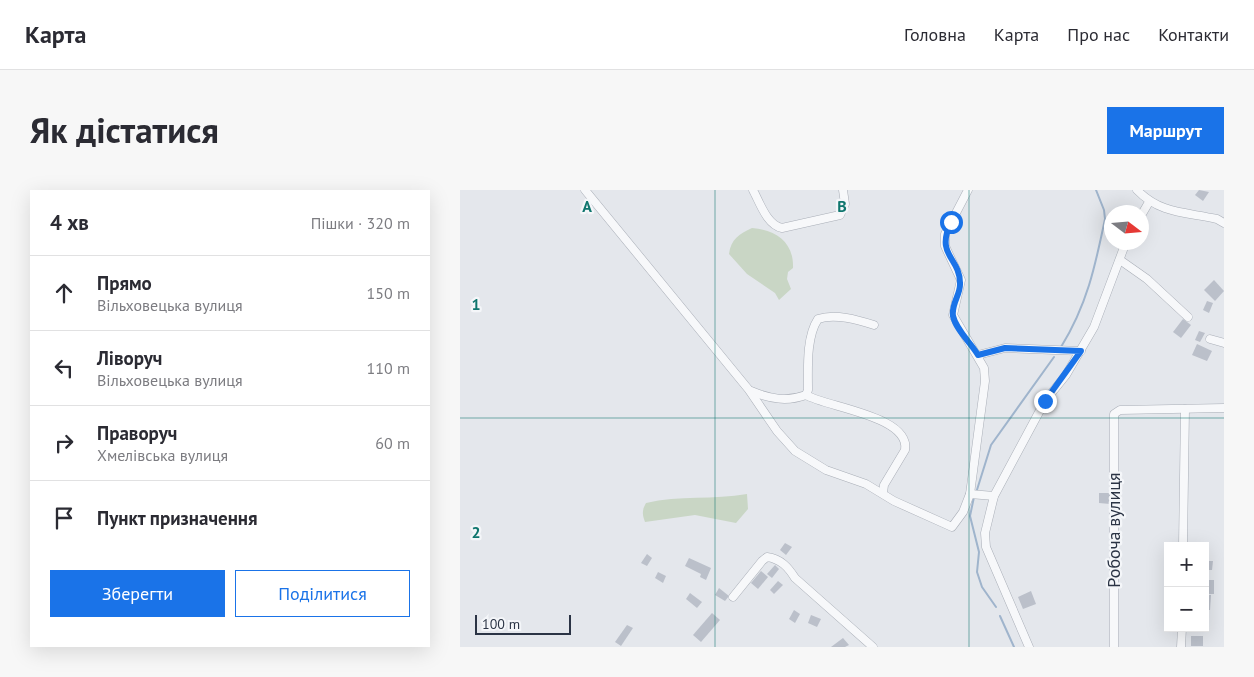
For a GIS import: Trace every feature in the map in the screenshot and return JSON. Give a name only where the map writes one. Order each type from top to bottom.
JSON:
[{"type":"street","points":[[585,190],[750,390],[777,431],[796,451],[826,470],[866,484],[894,501],[952,527],[963,512],[971,494],[985,381],[984,368],[978,355],[956,324],[953,315],[961,280],[945,246],[945,234],[968,190]]},
{"type":"street","points":[[753,190],[771,221],[776,227],[782,228],[840,215],[845,204],[843,190]]},
{"type":"street","points":[[1137,190],[1149,202],[1166,210],[1217,219],[1224,223]]},
{"type":"street","points":[[1029,647],[986,547],[986,533],[994,496],[1045,401],[1081,351],[1094,327],[1123,250]]},
{"type":"street","points":[[1120,260],[1147,279],[1188,317]]},
{"type":"street","points":[[806,395],[808,390],[810,344],[818,319],[830,317],[848,318],[874,325]]},
{"type":"street","points":[[1210,339],[1224,343]]},
{"type":"street","points":[[978,355],[1005,348],[1081,351]]},
{"type":"street","points":[[750,390],[765,397],[784,400],[806,395],[815,400],[872,416],[891,428],[906,444],[884,484],[883,493]]},
{"type":"street","points":[[1183,542],[1185,409],[1224,408]]},
{"type":"street","name":"Робоча вулиця","points":[[1114,647],[1114,414],[1120,410],[1185,409]]},
{"type":"street","points":[[971,494],[994,496]]},
{"type":"street","points":[[733,597],[762,561],[767,557],[772,558],[787,566],[795,578],[873,647]]},
{"type":"street","points":[[1181,647],[1182,632]]},
{"type":"green space","points":[[752,228],[769,231],[782,239],[787,244],[793,259],[793,268],[788,272],[787,279],[791,289],[779,300],[775,293],[747,274],[729,254],[736,238]]},
{"type":"green space","points":[[747,494],[748,509],[736,523],[695,515],[645,522],[643,517],[646,503],[671,499]]},
{"type":"building","points":[[1199,190],[1209,192],[1203,201],[1195,195]]},
{"type":"building","points":[[1214,280],[1224,291],[1215,301],[1204,290]]},
{"type":"building","points":[[1207,301],[1213,303],[1209,313],[1203,310]]},
{"type":"building","points":[[1183,319],[1191,325],[1181,338],[1173,332]]},
{"type":"building","points":[[1199,331],[1205,333],[1200,342],[1195,340]]},
{"type":"building","points":[[1197,344],[1212,351],[1207,361],[1192,355]]},
{"type":"building","points":[[1099,493],[1111,493],[1110,504],[1099,503]]},
{"type":"building","points":[[785,543],[792,547],[786,555],[780,550]]},
{"type":"building","points":[[647,554],[652,558],[647,566],[641,563]]},
{"type":"building","points":[[689,558],[711,568],[706,580],[700,577],[701,574],[685,566]]},
{"type":"building","points":[[1209,561],[1213,561],[1212,570],[1209,570]]},
{"type":"building","points":[[775,565],[779,569],[772,578],[767,574]]},
{"type":"building","points":[[761,571],[768,577],[758,589],[751,583]]},
{"type":"building","points":[[658,572],[666,576],[663,583],[655,578]]},
{"type":"building","points":[[1209,580],[1214,580],[1214,594],[1209,594]]},
{"type":"building","points":[[778,581],[783,585],[774,594],[770,590]]},
{"type":"building","points":[[719,588],[729,596],[725,601],[715,595]]},
{"type":"building","points":[[1031,591],[1036,604],[1023,609],[1018,597]]},
{"type":"building","points":[[690,593],[702,602],[697,608],[686,599]]},
{"type":"building","points":[[1209,595],[1211,595],[1210,610]]},
{"type":"building","points":[[794,610],[800,614],[795,623],[789,619]]},
{"type":"building","points":[[712,613],[720,620],[701,642],[693,635]]},
{"type":"building","points":[[811,615],[821,619],[817,627],[808,623]]},
{"type":"building","points":[[627,625],[633,628],[621,646],[615,642]]},
{"type":"building","points":[[1191,636],[1203,636],[1203,646],[1191,646]]},
{"type":"building","points":[[843,638],[849,645],[845,647],[831,647]]},
{"type":"waterway","points":[[1061,347],[1084,301],[1094,270],[1105,219],[1104,210],[1096,190]]},
{"type":"waterway","points":[[976,493],[991,445],[1054,357]]},
{"type":"waterway","points":[[974,497],[970,516],[979,552],[977,572],[982,587],[996,607]]},
{"type":"waterway","points":[[1000,616],[1014,647]]},
{"type":"route","points":[[951,222],[945,234],[945,246],[961,280],[960,289],[954,302],[953,315],[956,324],[978,355],[1005,348],[1046,348],[1081,351],[1045,401]]}]
